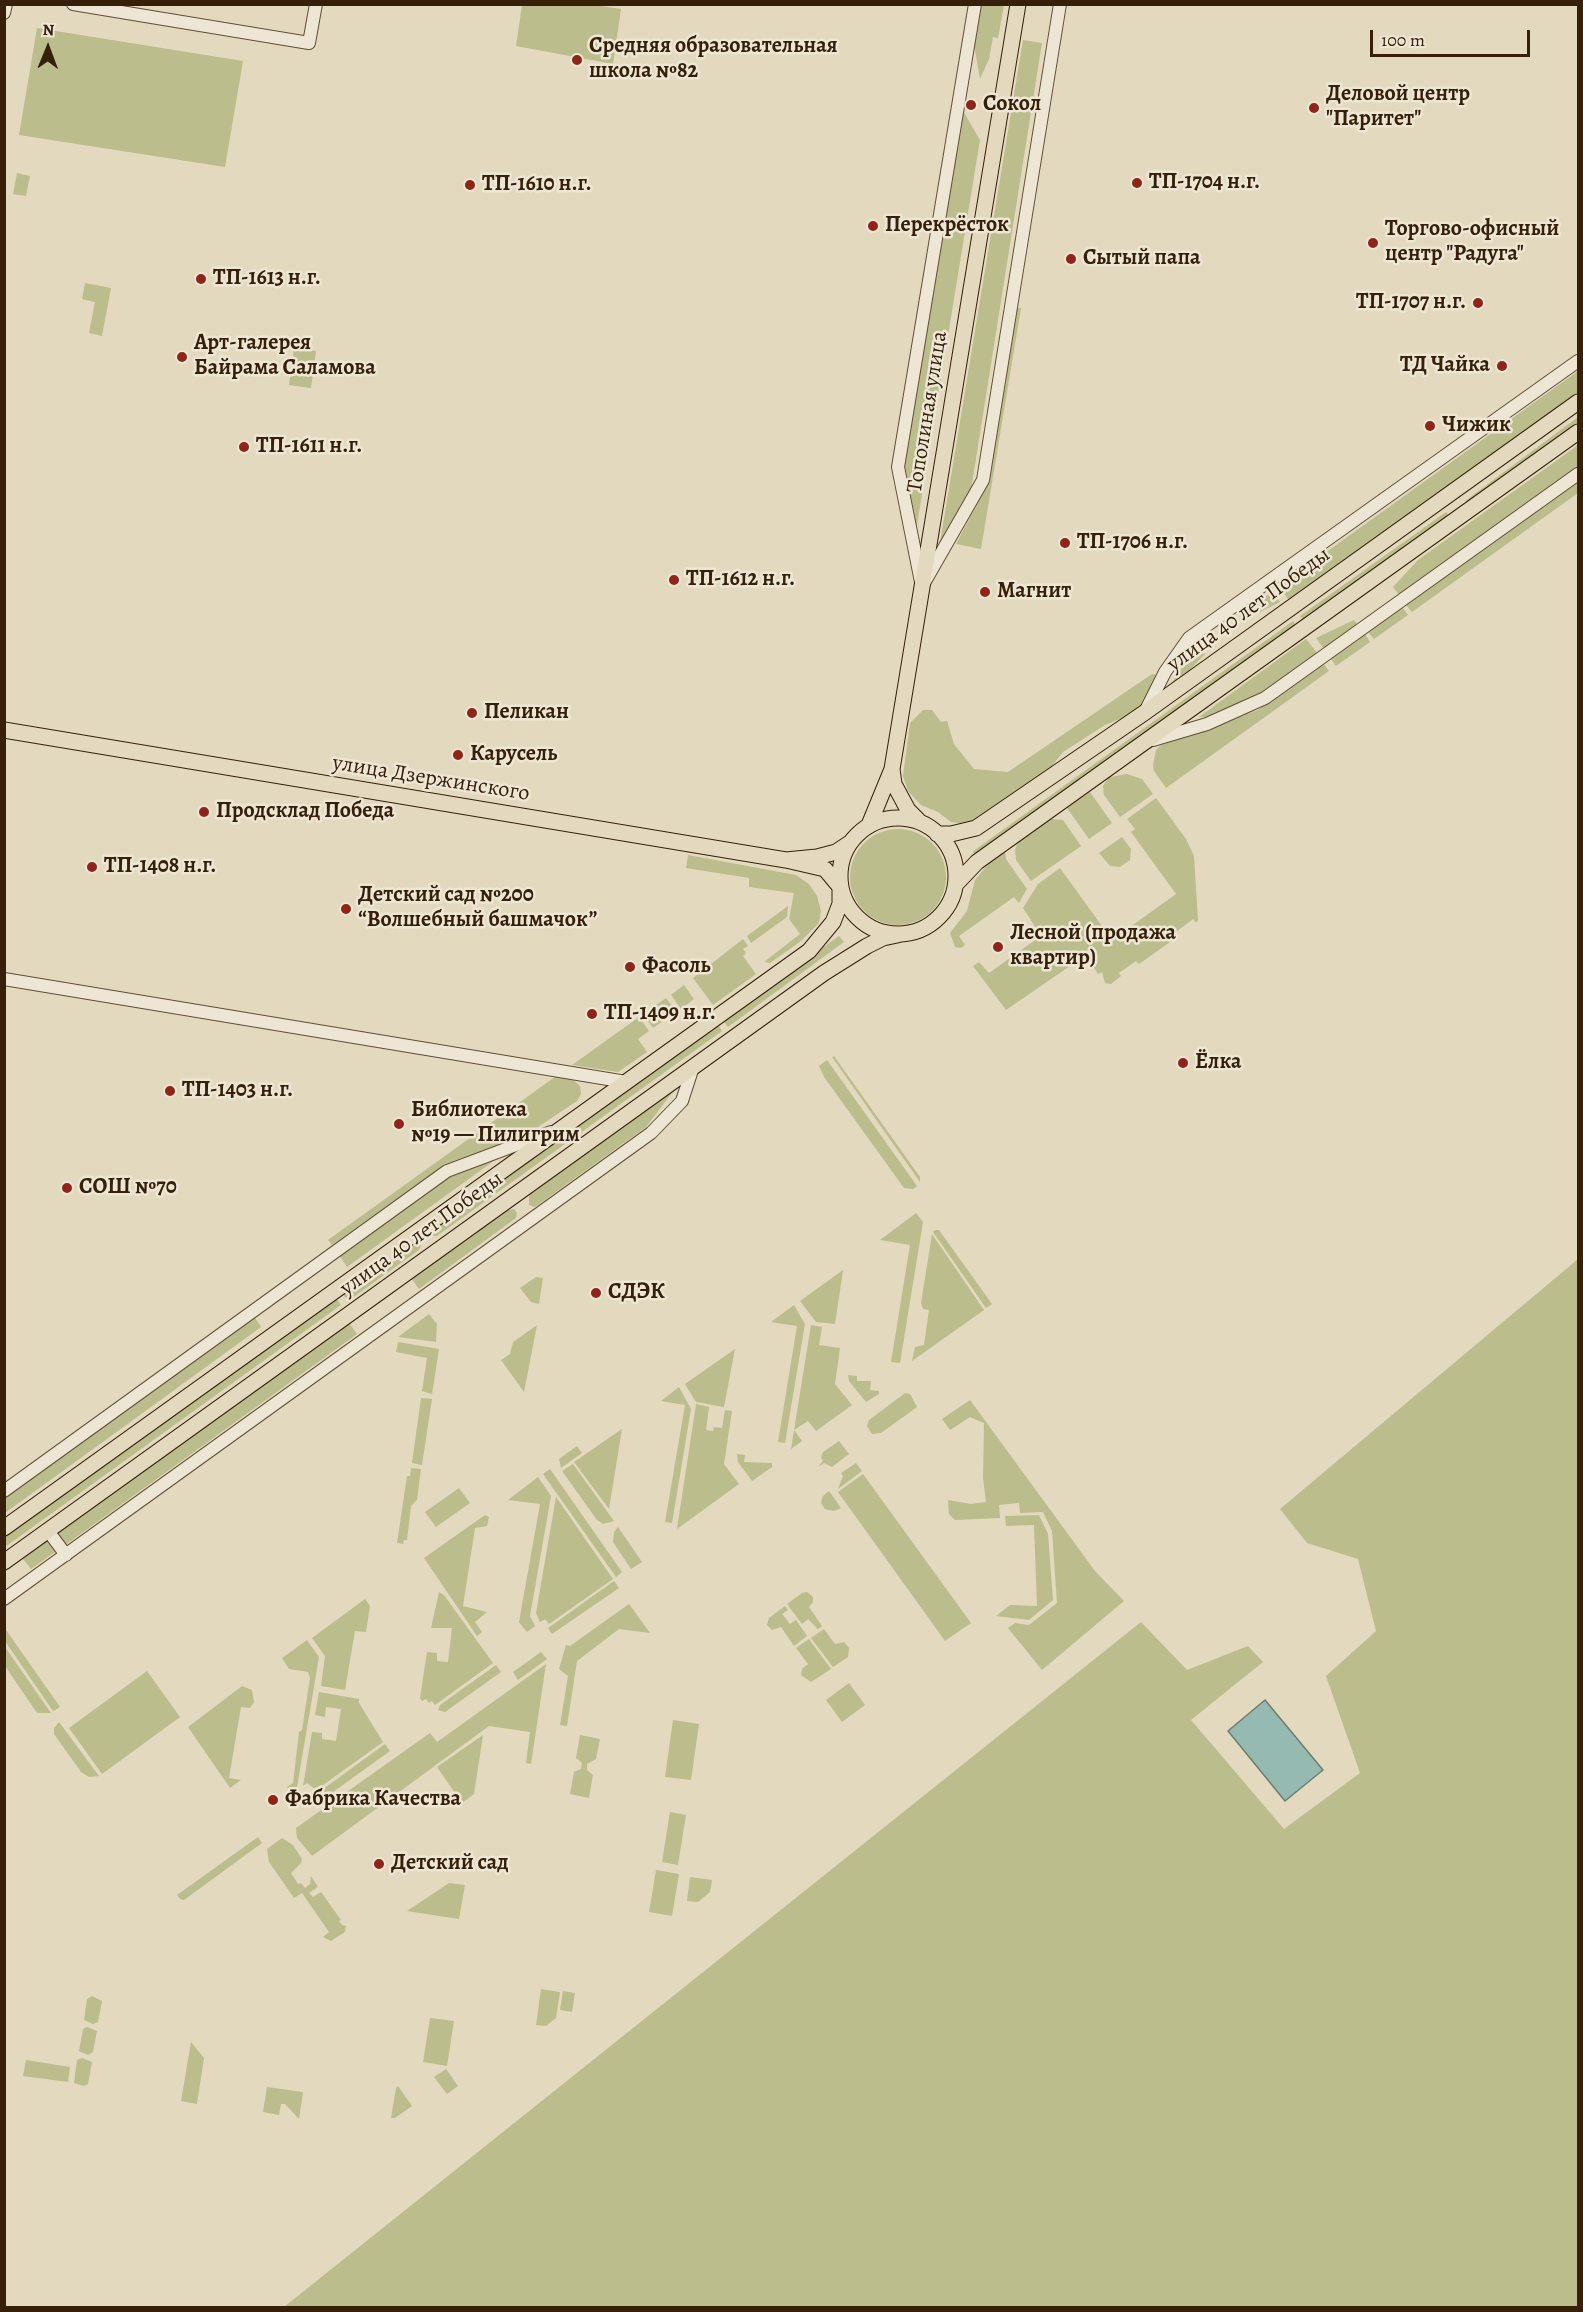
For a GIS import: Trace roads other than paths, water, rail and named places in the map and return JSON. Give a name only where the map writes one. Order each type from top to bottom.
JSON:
[{"type":"main road","name":"Тополиная улица","points":[[918,820],[908,810],[894,784],[892,769],[1018,4]]},
{"type":"main road","name":"улица 40 лет Победы","points":[[937,834],[951,834],[976,828],[1144,712],[1578,402]]},
{"type":"main road","name":"улица 40 лет Победы","points":[[957,883],[977,862],[1578,432]]},
{"type":"main road","points":[[1451,493],[1465,513]]},
{"type":"main road","name":"улица Дзержинского","points":[[4,730],[786,860],[817,857],[836,852],[848,844]]},
{"type":"main road","points":[[840,887],[842,860],[848,844],[869,825],[878,809],[892,769]]},
{"type":"main road","points":[[786,860],[825,869],[840,887],[852,913],[862,923],[876,930],[902,934],[926,928],[939,918],[951,901],[957,883],[954,856],[937,834],[918,820],[897,818],[869,825]]},
{"type":"main road","name":"улица 40 лет Победы","points":[[4,1528],[809,951],[833,922],[840,904],[840,887]]},
{"type":"main road","name":"улица 40 лет Победы","points":[[4,1562],[843,960],[883,938],[902,934]]},
{"type":"main road","points":[[419,1231],[435,1252]]},
{"type":"street","points":[[4,13],[6,4]]},
{"type":"street","points":[[73,4],[309,43],[316,4]]},
{"type":"street","points":[[922,586],[898,467],[975,4]]},
{"type":"street","points":[[922,586],[983,480],[1060,4]]},
{"type":"street","points":[[1144,712],[1165,672],[1189,638],[1578,361]]},
{"type":"street","name":"улица 40 лет Победы","points":[[1146,742],[1207,724],[1265,698],[1578,474]]},
{"type":"street","points":[[4,979],[626,1082]]},
{"type":"street","points":[[4,1599],[651,1133],[682,1101],[693,1067]]},
{"type":"street","points":[[4,1491],[447,1171],[566,1126]]},
{"type":"street","points":[[48,1531],[66,1555]]},
{"type":"water","points":[[1265,1700],[1323,1770],[1285,1801],[1228,1731]]},
{"type":"place","name":"Средняя образовательная школа №82","points":[[577,60]]},
{"type":"place","name":"Сокол","points":[[971,105]]},
{"type":"place","name":"Деловой центр \"Паритет\"","points":[[1314,108]]},
{"type":"place","name":"ТП-1704 н.г.","points":[[1137,183]]},
{"type":"place","name":"ТП-1610 н.г.","points":[[470,185]]},
{"type":"place","name":"Перекрёсток","points":[[873,226]]},
{"type":"place","name":"Торгово-офисный центр \"Радуга\"","points":[[1373,243]]},
{"type":"place","name":"Сытый папа","points":[[1071,259]]},
{"type":"place","name":"ТП-1613 н.г.","points":[[201,279]]},
{"type":"place","name":"ТП-1707 н.г.","points":[[1478,303]]},
{"type":"place","name":"Арт-галерея Байрама Саламова","points":[[182,357]]},
{"type":"place","name":"ТД Чайка","points":[[1502,366]]},
{"type":"place","name":"Чижик","points":[[1430,426]]},
{"type":"place","name":"ТП-1611 н.г.","points":[[244,447]]},
{"type":"place","name":"ТП-1706 н.г.","points":[[1065,543]]},
{"type":"place","name":"ТП-1612 н.г.","points":[[674,580]]},
{"type":"place","name":"Магнит","points":[[985,592]]},
{"type":"place","name":"Пеликан","points":[[472,713]]},
{"type":"place","name":"Карусель","points":[[458,755]]},
{"type":"place","name":"Продсклад Победа","points":[[204,812]]},
{"type":"place","name":"ТП-1408 н.г.","points":[[92,867]]},
{"type":"place","name":"Детский сад №200 “Волшебный башмачок”","points":[[346,909]]},
{"type":"place","name":"Лесной (продажа квартир)","points":[[998,947]]},
{"type":"place","name":"Фасоль","points":[[630,967]]},
{"type":"place","name":"ТП-1409 н.г.","points":[[592,1014]]},
{"type":"place","name":"Ёлка","points":[[1183,1063]]},
{"type":"place","name":"ТП-1403 н.г.","points":[[170,1091]]},
{"type":"place","name":"Библиотека №19 — Пилигрим","points":[[399,1124]]},
{"type":"place","name":"СОШ №70","points":[[67,1188]]},
{"type":"place","name":"СДЭК","points":[[596,1293]]},
{"type":"place","name":"Фабрика Качества","points":[[273,1800]]},
{"type":"place","name":"Детский сад","points":[[379,1864]]}]
